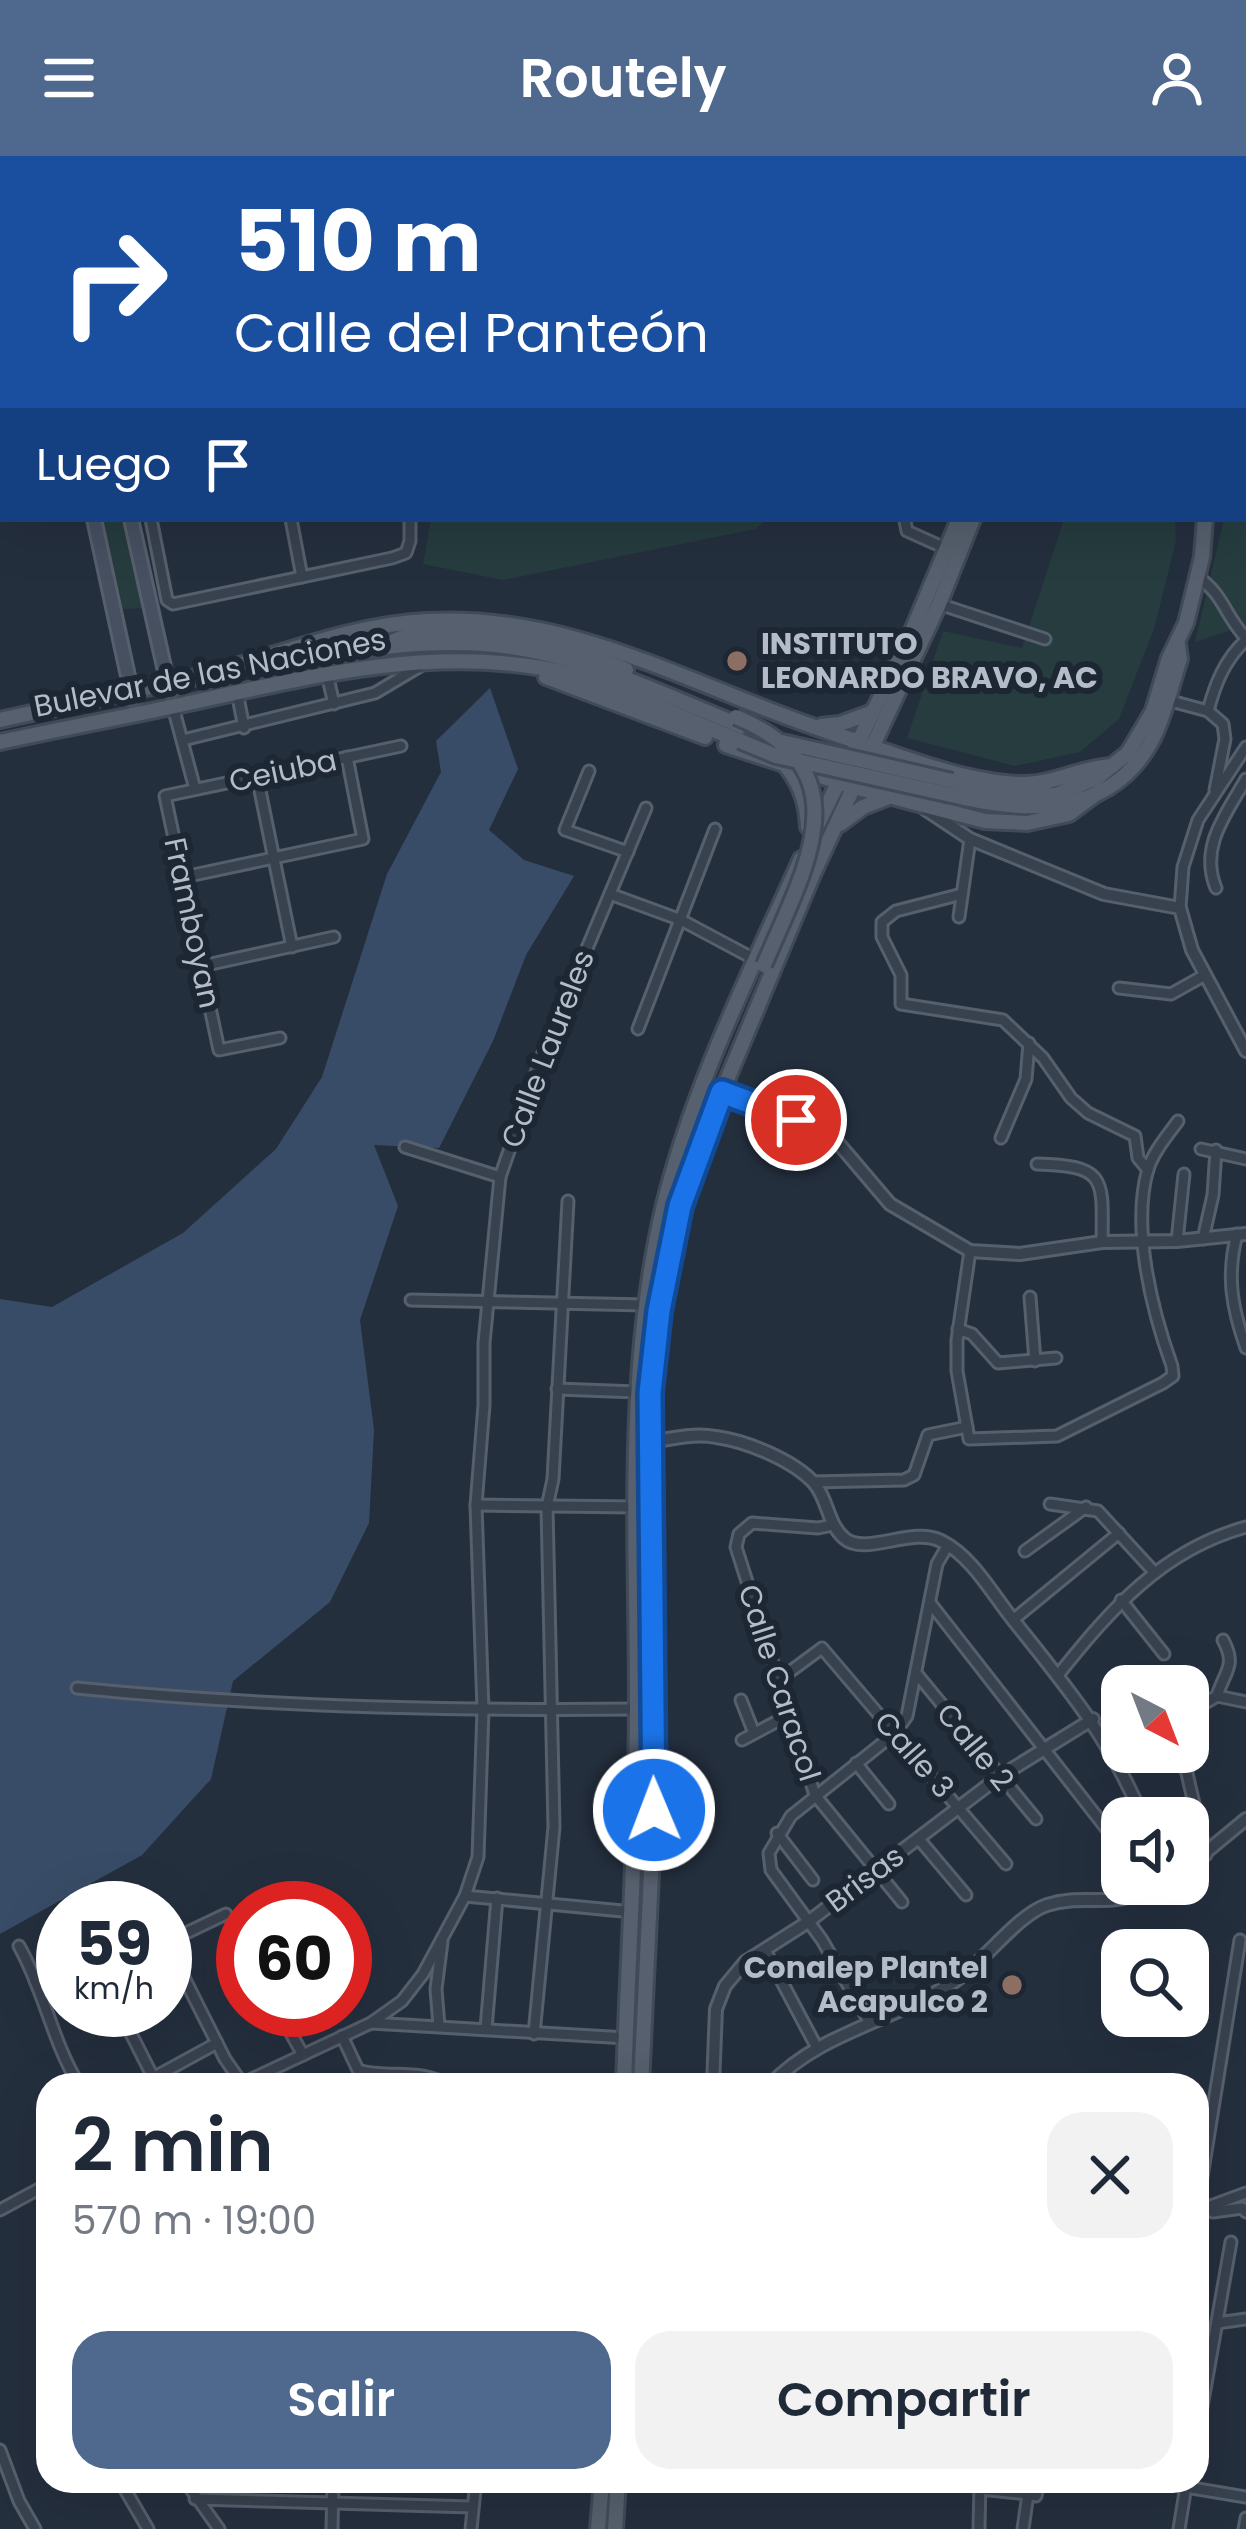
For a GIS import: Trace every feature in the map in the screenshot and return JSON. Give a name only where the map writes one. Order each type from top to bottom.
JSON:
[{"type":"highway","points":[[635,1810],[654,1810]]},
{"type":"main road","points":[[95,522],[136,713]]},
{"type":"main road","points":[[132,522],[172,706]]},
{"type":"main road","points":[[642,2073],[654,1810],[650,1393],[659,1311],[680,1206],[722,1092],[854,787],[866,744],[958,522]]},
{"type":"main road","points":[[813,727],[880,712],[939,604],[972,522]]},
{"type":"main road","points":[[1178,645],[1198,577],[1204,522]]},
{"type":"main road","points":[[215,673],[373,628],[427,621],[496,622],[554,631],[614,648],[813,727],[972,776],[1021,784],[1112,766]]},
{"type":"main road","points":[[382,648],[402,635],[465,631],[520,635],[594,656],[760,727],[787,746],[817,808],[810,854],[689,1124],[664,1205],[646,1305],[637,1392],[637,1709],[625,2073]]},
{"type":"main road","name":"Bulevar de las Naciones","points":[[0,720],[215,673],[382,648],[509,646],[590,664],[779,741],[1004,801],[1056,795],[1112,766],[1141,736],[1168,658],[1178,645]]},
{"type":"main road","name":"Bulevar de las Naciones","points":[[0,742],[327,674],[431,660],[471,660],[583,678],[776,756],[1004,801],[1060,807],[1100,791],[1130,769],[1150,744],[1180,659],[1178,645]]},
{"type":"main road","points":[[519,666],[785,766],[985,821],[1027,823],[1069,814],[1100,791]]},
{"type":"main road","points":[[880,712],[887,736],[912,758]]},
{"type":"main road","points":[[696,1159],[702,1113],[806,848],[838,782],[866,744]]},
{"type":"main road","points":[[785,766],[806,801],[806,848]]},
{"type":"main road","points":[[836,827],[863,807],[903,797]]},
{"type":"main road","points":[[598,2529],[601,2493]]},
{"type":"main road","points":[[615,2529],[617,2493]]},
{"type":"street","points":[[152,522],[170,604],[406,553],[410,522]]},
{"type":"street","points":[[292,522],[302,577]]},
{"type":"street","points":[[905,522],[907,531],[947,549]]},
{"type":"street","points":[[1198,577],[1216,590],[1246,639],[1214,686],[1208,711]]},
{"type":"street","points":[[939,604],[1046,639]]},
{"type":"street","points":[[182,740],[374,693],[431,660]]},
{"type":"street","points":[[327,674],[334,704]]},
{"type":"street","points":[[237,692],[244,728]]},
{"type":"street","points":[[1167,700],[1208,711],[1223,724],[1225,739],[1214,796]]},
{"type":"street","points":[[172,706],[196,789]]},
{"type":"street","name":"Ceiuba","points":[[165,796],[401,746]]},
{"type":"street","points":[[1246,747],[1198,820],[1183,867],[1180,908],[1192,950],[1246,1051]]},
{"type":"street","points":[[184,877],[363,839],[347,758]]},
{"type":"street","points":[[589,771],[565,830],[628,852]]},
{"type":"street","points":[[257,776],[292,947]]},
{"type":"street","points":[[1216,888],[1208,855],[1246,779]]},
{"type":"street","name":"Framboyan","points":[[165,796],[219,1051],[280,1038]]},
{"type":"street","points":[[903,797],[970,839],[1104,894],[1180,908]]},
{"type":"street","name":"Calle Laureles","points":[[372,2022],[402,2001],[423,1974],[465,1896],[478,1857],[483,1710],[476,1505],[500,1177],[543,1053],[646,808]]},
{"type":"street","points":[[1198,820],[1218,829]]},
{"type":"street","points":[[638,1029],[715,830]]},
{"type":"street","points":[[958,917],[970,839]]},
{"type":"street","points":[[610,894],[681,920],[760,962]]},
{"type":"street","points":[[962,895],[896,911],[882,922],[881,937],[901,975],[901,1004],[1003,1020],[1029,1043],[1088,1114],[1135,1136],[1138,1158],[1148,1170]]},
{"type":"street","points":[[202,966],[334,937]]},
{"type":"street","points":[[1119,988],[1171,994],[1205,974]]},
{"type":"street","points":[[1001,1138],[1026,1078],[1029,1043]]},
{"type":"street","points":[[722,1092],[819,1128],[839,1144],[890,1204],[970,1251],[1020,1254],[1102,1242],[1177,1241],[1243,1233]]},
{"type":"street","points":[[813,1482],[904,1480],[914,1475],[928,1436],[1057,1436],[1173,1376],[1149,1286],[1145,1241],[1148,1170],[1178,1121]]},
{"type":"street","points":[[405,1147],[500,1177]]},
{"type":"street","points":[[1202,1149],[1246,1160]]},
{"type":"street","points":[[1203,1239],[1213,1196],[1216,1150]]},
{"type":"street","points":[[1037,1164],[1088,1169],[1096,1178],[1103,1206],[1102,1242]]},
{"type":"street","points":[[1177,1241],[1184,1174]]},
{"type":"street","points":[[534,2034],[554,1827],[548,1508],[568,1201]]},
{"type":"street","points":[[1243,1233],[1229,1264],[1232,1305],[1246,1348]]},
{"type":"street","points":[[968,1433],[957,1371],[970,1251]]},
{"type":"street","points":[[1030,1298],[1035,1361]]},
{"type":"street","points":[[411,1300],[646,1305]]},
{"type":"street","points":[[958,1329],[972,1334],[998,1363],[1056,1358]]},
{"type":"street","points":[[556,1389],[637,1392]]},
{"type":"street","points":[[652,1442],[697,1436],[728,1440],[788,1465],[813,1482],[833,1525],[847,1542],[860,1545],[927,1536],[948,1545],[982,1579],[1093,1719],[1134,1797]]},
{"type":"street","points":[[1050,1504],[1098,1511],[1155,1573]]},
{"type":"street","points":[[476,1505],[636,1507]]},
{"type":"street","points":[[1025,1551],[1086,1507]]},
{"type":"street","name":"Calle Caracol","points":[[833,1525],[752,1523],[739,1534],[736,1547],[815,1795],[902,1902]]},
{"type":"street","points":[[1059,1674],[1094,1627],[1155,1573],[1222,1534],[1246,1527]]},
{"type":"street","points":[[1013,1620],[1119,1533]]},
{"type":"street","points":[[870,2023],[771,1870],[769,1852],[777,1833],[815,1795],[894,1735],[907,1716],[937,1564],[948,1545]]},
{"type":"street","points":[[1121,1600],[1164,1654]]},
{"type":"street","points":[[931,1604],[1101,1822]]},
{"type":"street","points":[[1209,1700],[1231,1666],[1222,1640]]},
{"type":"street","name":"Calle 3","points":[[776,1682],[822,1648],[1006,1864]]},
{"type":"street","name":"Calle 2","points":[[916,1673],[1036,1820]]},
{"type":"street","points":[[77,1688],[283,1704],[637,1709]]},
{"type":"street","points":[[1216,1696],[1246,1702]]},
{"type":"street","points":[[741,1700],[754,1733]]},
{"type":"street","points":[[742,1740],[789,1715]]},
{"type":"street","name":"Brisas","points":[[713,2073],[716,2009],[725,1986],[745,1962],[808,1922],[999,1777],[1093,1719]]},
{"type":"street","points":[[856,1763],[889,1804]]},
{"type":"street","points":[[1209,1852],[1246,1820]]},
{"type":"street","points":[[777,1833],[813,1880]]},
{"type":"street","points":[[919,1838],[966,1895]]},
{"type":"street","points":[[465,1896],[633,1912]]},
{"type":"street","points":[[486,2029],[497,1898]]},
{"type":"street","points":[[781,2073],[815,2046],[923,2000],[957,1980],[1043,1906],[1064,1901],[1101,1903]]},
{"type":"street","points":[[439,2026],[436,1989],[442,1936]]},
{"type":"street","points":[[1209,2121],[1240,1940]]},
{"type":"street","points":[[19,1946],[72,2073]]},
{"type":"street","points":[[765,1950],[815,2046]]},
{"type":"street","points":[[192,1994],[234,2073]]},
{"type":"street","points":[[372,2023],[643,2039]]},
{"type":"street","points":[[133,2037],[151,2073]]},
{"type":"street","points":[[293,2037],[303,2055]]},
{"type":"street","points":[[264,2073],[340,2037]]},
{"type":"street","points":[[342,2037],[358,2070],[366,2073]]},
{"type":"street","points":[[168,2073],[217,2043]]},
{"type":"street","points":[[0,2210],[36,2190]]},
{"type":"street","points":[[1209,2206],[1246,2193]]},
{"type":"street","points":[[1209,2211],[1242,2208],[1246,2212]]},
{"type":"street","points":[[1209,2368],[1231,2242]]},
{"type":"street","points":[[1217,2323],[1246,2320]]},
{"type":"street","points":[[0,2450],[35,2529]]},
{"type":"street","points":[[1209,2489],[1246,2497]]},
{"type":"street","points":[[127,2493],[148,2529]]},
{"type":"street","points":[[192,2493],[219,2529]]},
{"type":"street","points":[[332,2529],[334,2493]]},
{"type":"street","points":[[470,2529],[474,2493]]},
{"type":"street","points":[[979,2529],[980,2493]]},
{"type":"street","points":[[1023,2493],[1037,2493]]},
{"type":"street","points":[[1179,2529],[1185,2493]]},
{"type":"street","points":[[1024,2529],[1028,2494]]},
{"type":"street","points":[[195,2499],[472,2507]]},
{"type":"street","points":[[1244,2529],[1246,2518]]},
{"type":"green space","points":[[104,522],[125,522],[146,608],[123,609]]},
{"type":"green space","points":[[430,522],[763,522],[756,529],[503,580],[423,564]]},
{"type":"green space","points":[[1063,522],[1175,522],[1176,541],[1154,629],[1119,719],[1080,752],[1015,766],[907,738],[943,631],[1022,648]]},
{"type":"green space","points":[[1223,522],[1246,522],[1246,625],[1195,642]]},
{"type":"water","points":[[490,688],[518,769],[489,830],[524,860],[574,876],[526,955],[493,1041],[439,1148],[374,1145],[398,1206],[360,1320],[374,1430],[369,1523],[330,1602],[233,1681],[211,1779],[142,1855],[95,1881],[36,1881],[36,1914],[0,1934],[0,1299],[52,1307],[183,1233],[276,1149],[322,1077],[387,874],[441,772],[436,741]]},
{"type":"place","name":"INSTITUTO LEONARDO BRAVO, AC","points":[[737,661]]},
{"type":"place","name":"Conalep Plantel Acapulco 2","points":[[1012,1985]]},
{"type":"route","points":[[654,1810],[650,1393],[659,1311],[680,1206],[722,1092],[796,1120]]}]
